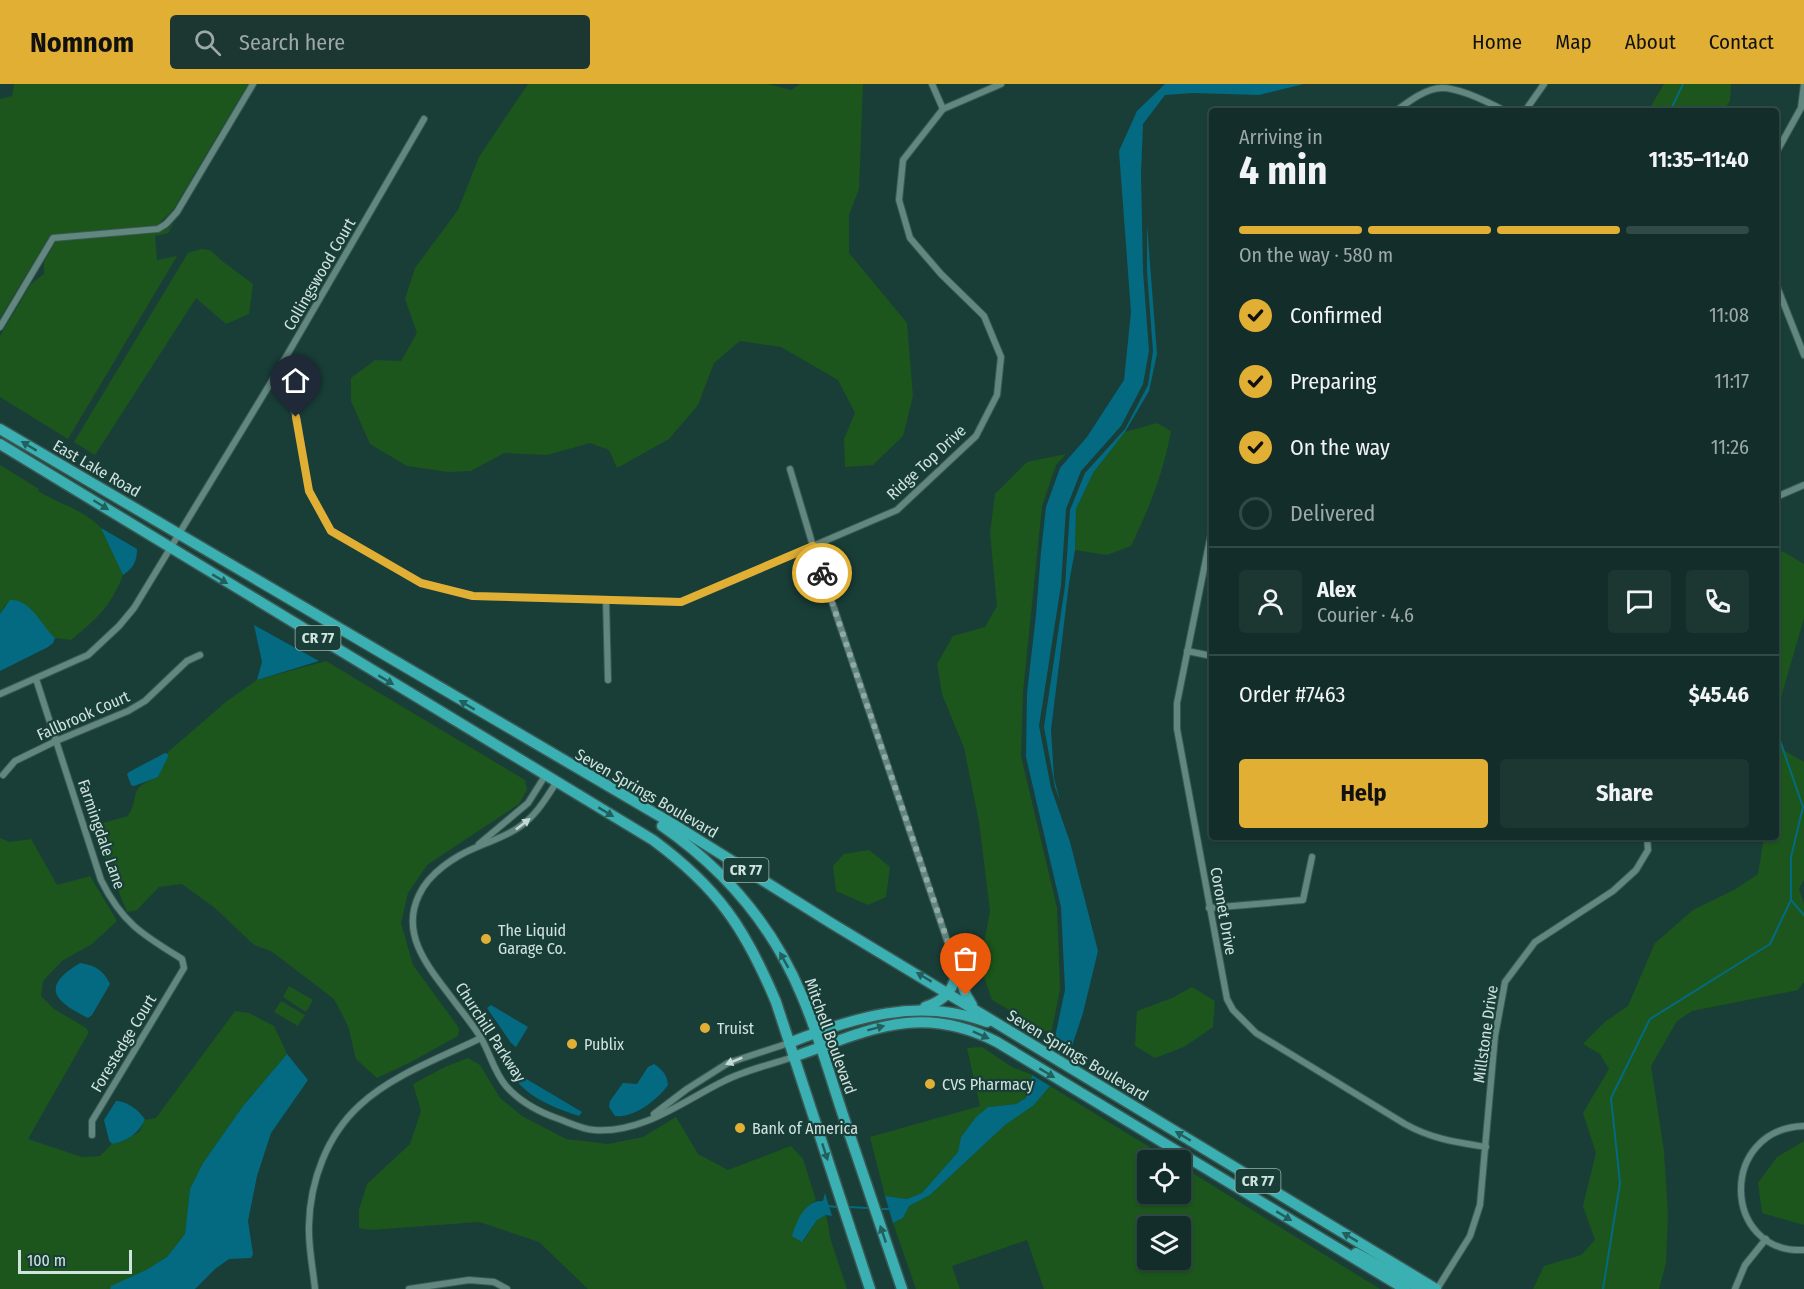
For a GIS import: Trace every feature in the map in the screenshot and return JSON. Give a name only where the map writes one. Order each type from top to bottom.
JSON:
[{"type":"main road","name":"East Lake Road","points":[[0,429],[179,534]]},
{"type":"main road","name":"East Lake Road","points":[[0,444],[170,548]]},
{"type":"main road","name":"Seven Springs Boulevard","points":[[179,534],[681,830],[1436,1289]]},
{"type":"main road","name":"CR 77","points":[[170,548],[653,840],[676,857],[703,881],[727,908],[750,945],[777,1002],[793,1057]]},
{"type":"main road","name":"Mitchell Boulevard","points":[[517,735],[661,825],[696,851],[722,875],[752,910],[781,952],[802,996],[902,1289]]},
{"type":"main road","points":[[920,1009],[939,1002],[949,992],[956,979],[956,967]]},
{"type":"main road","points":[[956,967],[966,995],[974,1007]]},
{"type":"main road","name":"Churchill Parkway","points":[[789,1043],[815,1032],[901,1010],[951,1012],[1004,1028]]},
{"type":"main road","name":"Seven Springs Boulevard","points":[[820,1048],[881,1027],[920,1022],[963,1028],[986,1036],[1405,1289]]},
{"type":"main road","name":"Churchill Parkway","points":[[793,1057],[820,1048]]},
{"type":"main road","points":[[793,1057],[870,1289]]},
{"type":"main road","points":[[1341,1250],[1363,1255],[1420,1289]]},
{"type":"street","points":[[0,327],[53,238],[158,229],[166,224],[177,213],[253,84]]},
{"type":"street","points":[[932,84],[943,109]]},
{"type":"street","name":"Ridge Top Drive","points":[[276,374],[286,388],[296,417],[309,491],[331,531],[421,583],[473,596],[681,602],[897,510],[976,436],[997,395],[1002,357],[984,315],[941,274],[910,238],[899,200],[903,159],[943,109],[1001,84]]},
{"type":"street","points":[[1527,108],[1544,84]]},
{"type":"street","points":[[1779,148],[1801,108],[1804,84]]},
{"type":"street","points":[[1400,108],[1414,97],[1442,88],[1483,99],[1500,108]]},
{"type":"street","name":"Collingswood Court","points":[[0,694],[88,655],[119,626],[134,608],[276,374],[424,119]]},
{"type":"street","points":[[1779,292],[1804,355]]},
{"type":"street","points":[[790,469],[813,546],[956,967]]},
{"type":"street","points":[[1779,496],[1804,485]]},
{"type":"street","name":"Coronet Drive","points":[[1209,544],[1177,703],[1177,729],[1227,999],[1233,1010],[1250,1028],[1424,1135],[1440,1140],[1486,1147]]},
{"type":"street","points":[[606,600],[608,680]]},
{"type":"street","points":[[1187,651],[1209,655]]},
{"type":"street","name":"Fallbrook Court","points":[[3,775],[15,761],[128,711],[145,701],[187,661],[200,655]]},
{"type":"street","name":"Farmingdale Lane","points":[[36,679],[101,880],[111,901],[128,922],[182,959],[184,968]]},
{"type":"street","name":"Churchill Parkway","points":[[545,776],[528,803],[476,847],[437,872],[427,882],[418,896],[413,924],[419,951],[481,1038],[503,1083],[515,1096],[550,1116],[592,1130],[613,1130],[644,1122],[725,1080],[793,1057]]},
{"type":"street","name":"Churchill Parkway","points":[[476,847],[493,842],[521,826],[538,810],[556,783]]},
{"type":"street","name":"Millstone Drive","points":[[1436,1289],[1470,1236],[1480,1205],[1495,1036],[1505,982],[1535,942],[1613,891],[1636,870],[1648,849],[1647,840]]},
{"type":"street","points":[[1209,908],[1303,900],[1312,858]]},
{"type":"street","name":"Forestedge Court","points":[[92,1135],[92,1121],[184,968]]},
{"type":"street","points":[[315,1289],[309,1227],[312,1191],[321,1162],[335,1135],[360,1105],[389,1084],[481,1038]]},
{"type":"street","name":"Churchill Parkway","points":[[644,1122],[687,1089],[728,1063],[789,1043]]},
{"type":"street","points":[[1804,1126],[1784,1129],[1758,1144],[1746,1160],[1740,1179],[1740,1199],[1747,1218],[1759,1234],[1776,1245],[1804,1250]]},
{"type":"street","points":[[1735,1289],[1745,1265],[1767,1239]]},
{"type":"street","points":[[409,1289],[469,1280],[494,1282],[507,1289]]},
{"type":"green space","points":[[14,84],[248,84],[173,210],[157,225],[50,235],[0,318],[0,99],[12,96]]},
{"type":"green space","points":[[528,84],[768,84],[791,90],[800,84],[863,84],[859,189],[849,215],[849,253],[907,323],[913,396],[903,436],[873,465],[845,467],[844,439],[855,413],[838,380],[781,347],[740,341],[714,363],[698,405],[669,439],[617,468],[609,450],[590,443],[547,455],[504,453],[471,471],[448,472],[407,466],[370,444],[351,401],[351,378],[375,360],[401,361],[417,333],[405,299],[415,268],[458,210],[479,157]]},
{"type":"green space","points":[[1664,84],[1731,84],[1730,101],[1725,108],[1650,108]]},
{"type":"green space","points":[[175,221],[168,233],[155,236],[157,260],[177,256],[68,439],[0,397],[0,336],[31,284],[44,274],[44,262],[56,241],[159,233],[169,228]]},
{"type":"green space","points":[[201,249],[210,250],[253,284],[249,314],[226,324],[196,298],[95,455],[74,442],[188,253]]},
{"type":"green space","points":[[1157,423],[1171,431],[1168,447],[1155,490],[1131,546],[1107,555],[1075,550],[1076,509],[1093,473],[1125,432]]},
{"type":"green space","points":[[1066,454],[1056,465],[1042,506],[1023,692],[1021,756],[1057,908],[1060,989],[1051,1034],[992,1000],[980,965],[990,911],[979,822],[964,748],[942,694],[937,664],[953,636],[985,627],[997,606],[990,533],[995,494],[1027,462]]},
{"type":"green space","points":[[0,465],[39,489],[38,491],[94,521],[104,531],[113,550],[123,575],[118,586],[102,612],[71,640],[55,638],[5,605],[0,614]]},
{"type":"green space","points":[[1779,551],[1804,564],[1804,618],[1779,711]]},
{"type":"green space","points":[[326,661],[525,780],[527,790],[519,804],[427,865],[408,893],[401,923],[413,965],[459,1028],[458,1036],[377,1078],[356,1059],[348,1026],[334,999],[271,951],[254,945],[215,908],[182,884],[159,887],[137,910],[127,912],[92,826],[128,816],[138,789],[141,785],[158,777],[168,757],[168,752],[227,701],[257,680]]},
{"type":"green space","points":[[1779,736],[1785,751],[1804,762],[1804,880],[1799,889],[1804,904],[1804,982],[1798,990],[1692,1011],[1677,1021],[1651,1066],[1664,1151],[1668,1214],[1666,1263],[1659,1289],[1533,1289],[1544,1266],[1581,1255],[1595,1240],[1583,1206],[1596,1153],[1583,1113],[1609,1069],[1600,1054],[1583,1044],[1606,1021],[1628,1006],[1655,943],[1693,910],[1736,889],[1758,874],[1764,840],[1779,840]]},
{"type":"green space","points":[[0,838],[9,842],[31,839],[57,885],[90,876],[117,921],[92,944],[62,961],[43,981],[41,996],[54,1009],[89,1032],[28,1139],[82,1157],[100,1156],[112,1144],[124,1141],[139,1132],[145,1120],[156,1118],[235,1011],[249,1013],[274,1026],[287,1054],[243,1106],[203,1163],[190,1189],[185,1234],[167,1257],[110,1289],[0,1289]]},
{"type":"green space","points":[[869,850],[890,867],[886,897],[868,905],[836,891],[833,866],[844,854]]},
{"type":"green space","points":[[289,986],[313,1000],[306,1012],[283,997]]},
{"type":"green space","points":[[1192,987],[1215,1001],[1213,1027],[1184,1047],[1155,1058],[1135,1046],[1137,1011],[1172,998]]},
{"type":"green space","points":[[281,1001],[305,1015],[298,1026],[274,1012]]},
{"type":"green space","points":[[982,1047],[1012,1067],[1032,1075],[1026,1098],[1016,1104],[988,1107],[976,1117],[961,1137],[958,1152],[922,1193],[907,1199],[885,1196],[870,1137],[980,1106],[967,1048]]},
{"type":"green space","points":[[468,1058],[480,1065],[500,1098],[522,1116],[566,1139],[608,1144],[643,1137],[676,1117],[698,1154],[728,1170],[791,1146],[803,1159],[816,1200],[806,1208],[803,1242],[817,1220],[826,1215],[831,1241],[847,1289],[588,1289],[539,1242],[479,1222],[370,1230],[359,1228],[359,1210],[367,1184],[410,1144],[421,1111],[413,1084]]},
{"type":"green space","points":[[1050,1086],[1154,1150],[1137,1150],[1137,1204],[1191,1204],[1191,1172],[1380,1289],[1044,1289],[1027,1240],[952,1266],[960,1289],[916,1289],[893,1223],[903,1218],[909,1206],[930,1195],[1005,1125],[1034,1105]]},
{"type":"green space","points":[[1804,1141],[1804,1225],[1762,1213],[1758,1183],[1777,1157]]},
{"type":"water","points":[[1165,84],[1304,84],[1259,95],[1193,93],[1165,95],[1143,124],[1141,174],[1143,271],[1149,351],[1143,384],[1121,426],[1081,471],[1066,509],[1061,585],[1039,726],[1051,788],[1070,842],[1098,951],[1083,1013],[1072,1046],[1055,1037],[1065,990],[1061,907],[1026,757],[1027,693],[1046,507],[1060,468],[1087,437],[1124,380],[1131,312],[1119,151],[1137,111]]},
{"type":"water","points":[[1147,225],[1157,354],[1149,391],[1125,432],[1093,473],[1076,509],[1075,550],[1051,730],[1054,778],[1060,801],[1055,787],[1044,727],[1065,586],[1070,510],[1085,473],[1125,429],[1148,385],[1153,351],[1147,272]]},
{"type":"water","points":[[101,528],[137,549],[134,564],[123,575]]},
{"type":"water","points":[[10,600],[30,608],[55,638],[48,647],[0,671],[0,614]]},
{"type":"water","points":[[254,625],[319,661],[257,680],[262,662]]},
{"type":"water","points":[[165,753],[168,757],[158,777],[134,786],[131,785],[127,774],[129,772]]},
{"type":"water","points":[[80,963],[98,969],[110,984],[88,1018],[67,1006],[56,993],[56,986],[60,979]]},
{"type":"water","points":[[491,1005],[528,1027],[516,1047],[487,1008]]},
{"type":"water","points":[[287,1054],[308,1080],[271,1133],[257,1176],[248,1221],[253,1254],[251,1258],[229,1259],[195,1289],[110,1289],[111,1286],[146,1270],[167,1257],[185,1234],[190,1189],[203,1163],[243,1106]]},
{"type":"water","points":[[654,1064],[664,1073],[668,1085],[645,1107],[630,1114],[615,1116],[609,1107],[610,1101],[623,1083],[637,1084],[648,1067]]},
{"type":"water","points":[[513,1071],[582,1112],[579,1116],[535,1097],[512,1076]]},
{"type":"water","points":[[1032,1075],[1050,1086],[1034,1105],[1005,1125],[930,1195],[909,1206],[903,1218],[893,1223],[885,1196],[907,1199],[922,1193],[958,1152],[961,1137],[976,1117],[988,1107],[1016,1104],[1026,1098]]},
{"type":"water","points":[[116,1101],[133,1107],[145,1120],[132,1136],[112,1144],[104,1120]]},
{"type":"water","points":[[825,1193],[832,1216],[826,1215],[817,1220],[802,1242],[792,1236],[803,1212],[811,1204],[823,1201]]},
{"type":"waterway","points":[[1671,108],[1683,84]]},
{"type":"waterway","points":[[1779,738],[1803,807],[1791,857],[1791,900],[1804,915]]},
{"type":"waterway","points":[[1603,1289],[1620,1183],[1611,1098],[1650,1019],[1770,944],[1791,900]]},
{"type":"waterway","points":[[1057,1056],[1065,1042]]},
{"type":"waterway","points":[[829,1206],[836,1207]]},
{"type":"waterway","points":[[850,1207],[867,1208]]},
{"type":"waterway","points":[[882,1209],[889,1209]]},
{"type":"way so far","points":[[822,573],[966,995]]},
{"type":"place","name":"The Liquid Garage Co.","points":[[486,939]]},
{"type":"place","name":"Truist","points":[[705,1028]]},
{"type":"place","name":"Publix","points":[[572,1044]]},
{"type":"place","name":"CVS Pharmacy","points":[[930,1084]]},
{"type":"place","name":"Bank of America","points":[[740,1128]]},
{"type":"route","points":[[296,417],[309,491],[331,531],[421,583],[473,596],[681,602],[813,546],[822,573]]}]
